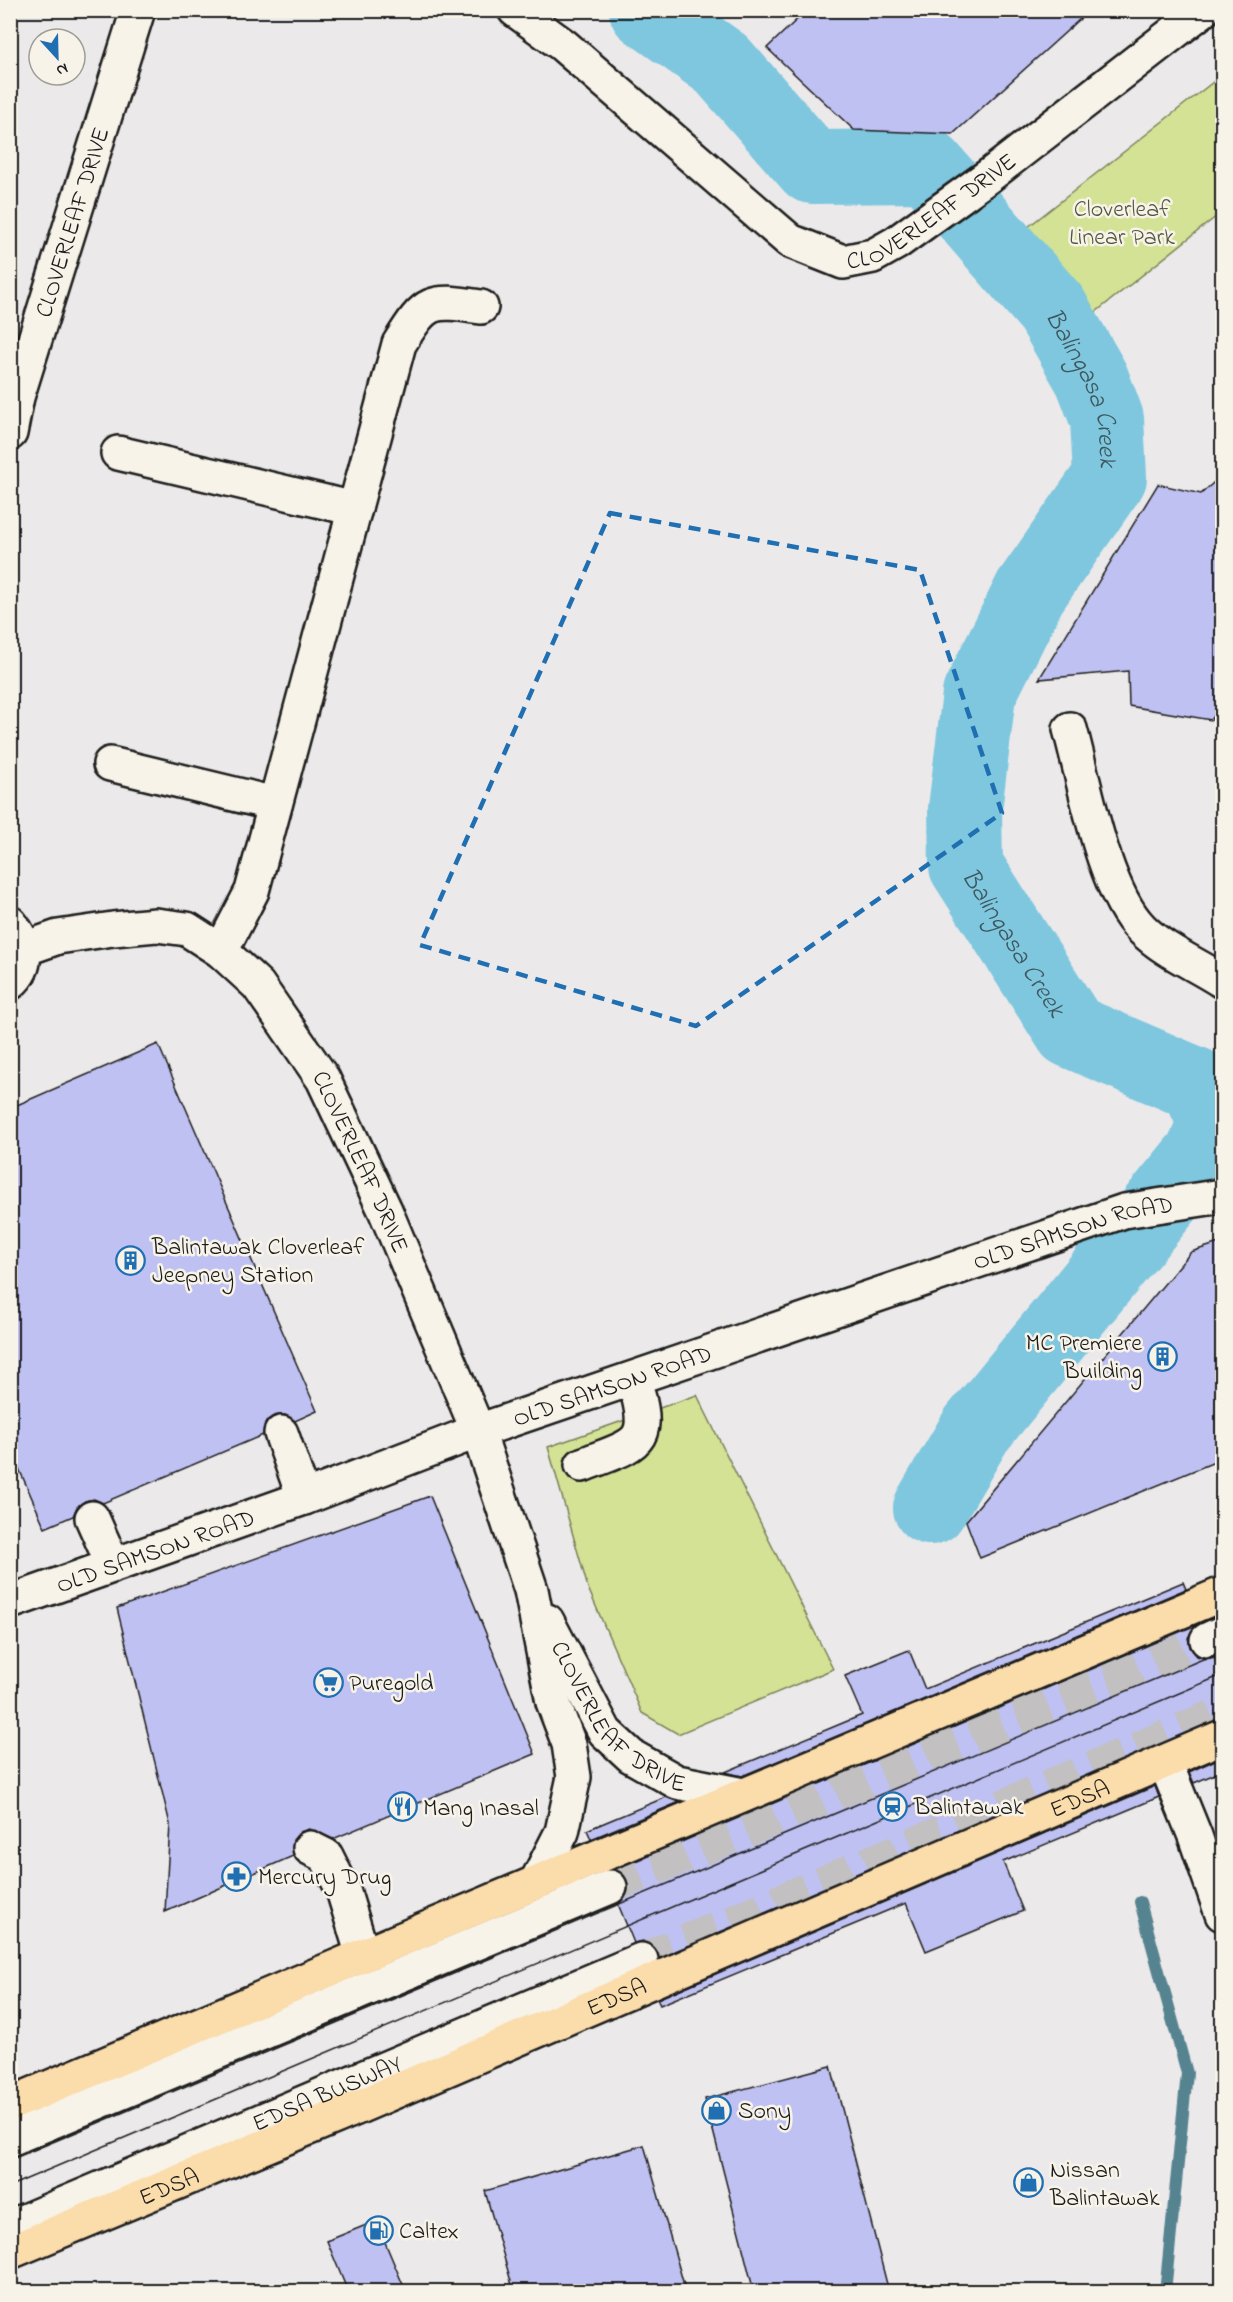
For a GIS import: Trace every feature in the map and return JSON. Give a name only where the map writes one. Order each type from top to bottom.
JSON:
[{"type":"highway","points":[[10,2104],[1222,1594]]},
{"type":"highway","name":"EDSA","points":[[10,2252],[340,2115],[1222,1737]]},
{"type":"street","name":"CLOVERLEAF DRIVE","points":[[10,433],[16,397],[138,10]]},
{"type":"street","name":"CLOVERLEAF DRIVE","points":[[515,10],[563,45],[790,241],[843,262],[873,256],[932,218],[1203,10]]},
{"type":"street","points":[[221,951],[252,891],[399,344],[419,312],[443,301],[480,307]]},
{"type":"street","points":[[118,453],[355,509]]},
{"type":"street","points":[[1070,729],[1110,873],[1131,917],[1143,931],[1165,947],[1222,981]]},
{"type":"street","points":[[110,764],[276,804]]},
{"type":"street","name":"CLOVERLEAF DRIVE","points":[[10,983],[23,964],[17,936],[58,937],[156,925],[187,929],[221,951],[258,985],[323,1079],[385,1210],[478,1431],[531,1590],[553,1702],[569,1744],[574,1777],[562,1832],[536,1883]]},
{"type":"street","name":"OLD SAMSON ROAD","points":[[10,1602],[304,1498],[478,1431],[634,1380],[1124,1211],[1222,1196]]},
{"type":"street","points":[[582,1465],[636,1442],[644,1428],[644,1410],[634,1380]]},
{"type":"street","points":[[281,1433],[304,1498]]},
{"type":"street","points":[[92,1518],[113,1566]]},
{"type":"street","name":"CLOVERLEAF DRIVE","points":[[531,1590],[605,1732],[631,1756],[677,1782],[743,1796]]},
{"type":"street","points":[[1165,1762],[1195,1836],[1222,1914]]},
{"type":"street","points":[[310,1848],[326,1856],[343,1890],[363,1956]]},
{"type":"street","points":[[10,2139],[610,1887]]},
{"type":"street","name":"EDSA BUSWAY","points":[[10,2227],[641,1960]]},
{"type":"highlighted area","points":[[610,513],[920,570],[1002,813],[696,1026],[420,945]]},
{"type":"green space","name":"Cloverleaf Linear Park","points":[[1222,75],[1222,212],[1092,315],[1024,230]]},
{"type":"green space","points":[[697,1395],[833,1669],[678,1734],[642,1713],[588,1588],[548,1447]]},
{"type":"building","points":[[807,10],[1090,10],[953,134],[854,130],[767,48]]},
{"type":"building","points":[[1222,475],[1222,706],[1211,720],[1129,706],[1128,671],[1039,679],[1158,484],[1201,494]]},
{"type":"building","name":"Balintawak Cloverleaf Jeepney Station","points":[[158,1044],[317,1411],[295,1421],[285,1415],[274,1416],[266,1421],[263,1435],[103,1503],[94,1499],[85,1501],[77,1507],[73,1516],[45,1528],[10,1448],[10,1108]]},
{"type":"building","name":"MC Premiere Building","points":[[1222,1242],[1222,1459],[980,1558],[966,1521],[1191,1252]]},
{"type":"building","name":"Puregold","points":[[430,1496],[535,1754],[333,1839],[309,1829],[300,1832],[293,1840],[293,1856],[165,1912],[170,1824],[117,1608]]},
{"type":"building","points":[[1183,1582],[1186,1589],[742,1776],[725,1772],[862,1715],[845,1676],[909,1650],[925,1689]]},
{"type":"building","points":[[1196,1625],[1188,1638],[1190,1647],[1197,1656],[1206,1659],[1214,1657],[1222,1677],[1222,1719],[659,1958],[652,1945],[643,1941],[634,1943],[618,1904],[625,1898],[629,1889],[627,1880],[615,1870]]},
{"type":"building","points":[[1222,1757],[1222,1771],[1194,1783],[1189,1772]]},
{"type":"building","points":[[1155,1786],[1159,1797],[1003,1862],[1023,1911],[926,1951],[906,1903],[660,2005],[657,1999]]},
{"type":"building","points":[[666,1797],[680,1802],[591,1839],[587,1830]]},
{"type":"building","points":[[831,2066],[889,2292],[754,2292],[705,2099]]},
{"type":"building","points":[[644,2145],[686,2292],[514,2292],[485,2191]]},
{"type":"building","points":[[376,2221],[406,2292],[348,2292],[327,2241]]},
{"type":"waterway","name":"Balingasa Creek","points":[[646,10],[722,64],[812,167],[928,166],[1052,309],[1092,379],[1107,419],[1110,477],[1030,592],[979,694],[965,809],[966,866],[1071,1031],[1198,1085],[1214,1121],[1204,1151],[976,1430],[930,1508]]},
{"type":"waterway","points":[[1140,1902],[1187,2073],[1165,2292]]},
{"type":"tunnel","points":[[610,1887],[1207,1640]]},
{"type":"tunnel","points":[[641,1960],[1222,1712]]},
{"type":"tram line","points":[[10,2160],[1222,1651]]},
{"type":"tram line","points":[[10,2186],[1222,1675]]},
{"type":"place","name":"Balintawak Cloverleaf Jeepney Station","points":[[131,1260]]},
{"type":"place","name":"MC Premiere Building","points":[[1163,1356]]},
{"type":"place","name":"Puregold","points":[[328,1682]]},
{"type":"place","name":"Balintawak","points":[[893,1806]]},
{"type":"place","name":"Mang Inasal","points":[[402,1807]]},
{"type":"place","name":"Mercury Drug","points":[[237,1876]]},
{"type":"place","name":"Sony","points":[[717,2110]]},
{"type":"place","name":"Nissan Balintawak","points":[[1029,2183]]},
{"type":"place","name":"Caltex","points":[[378,2230]]}]
